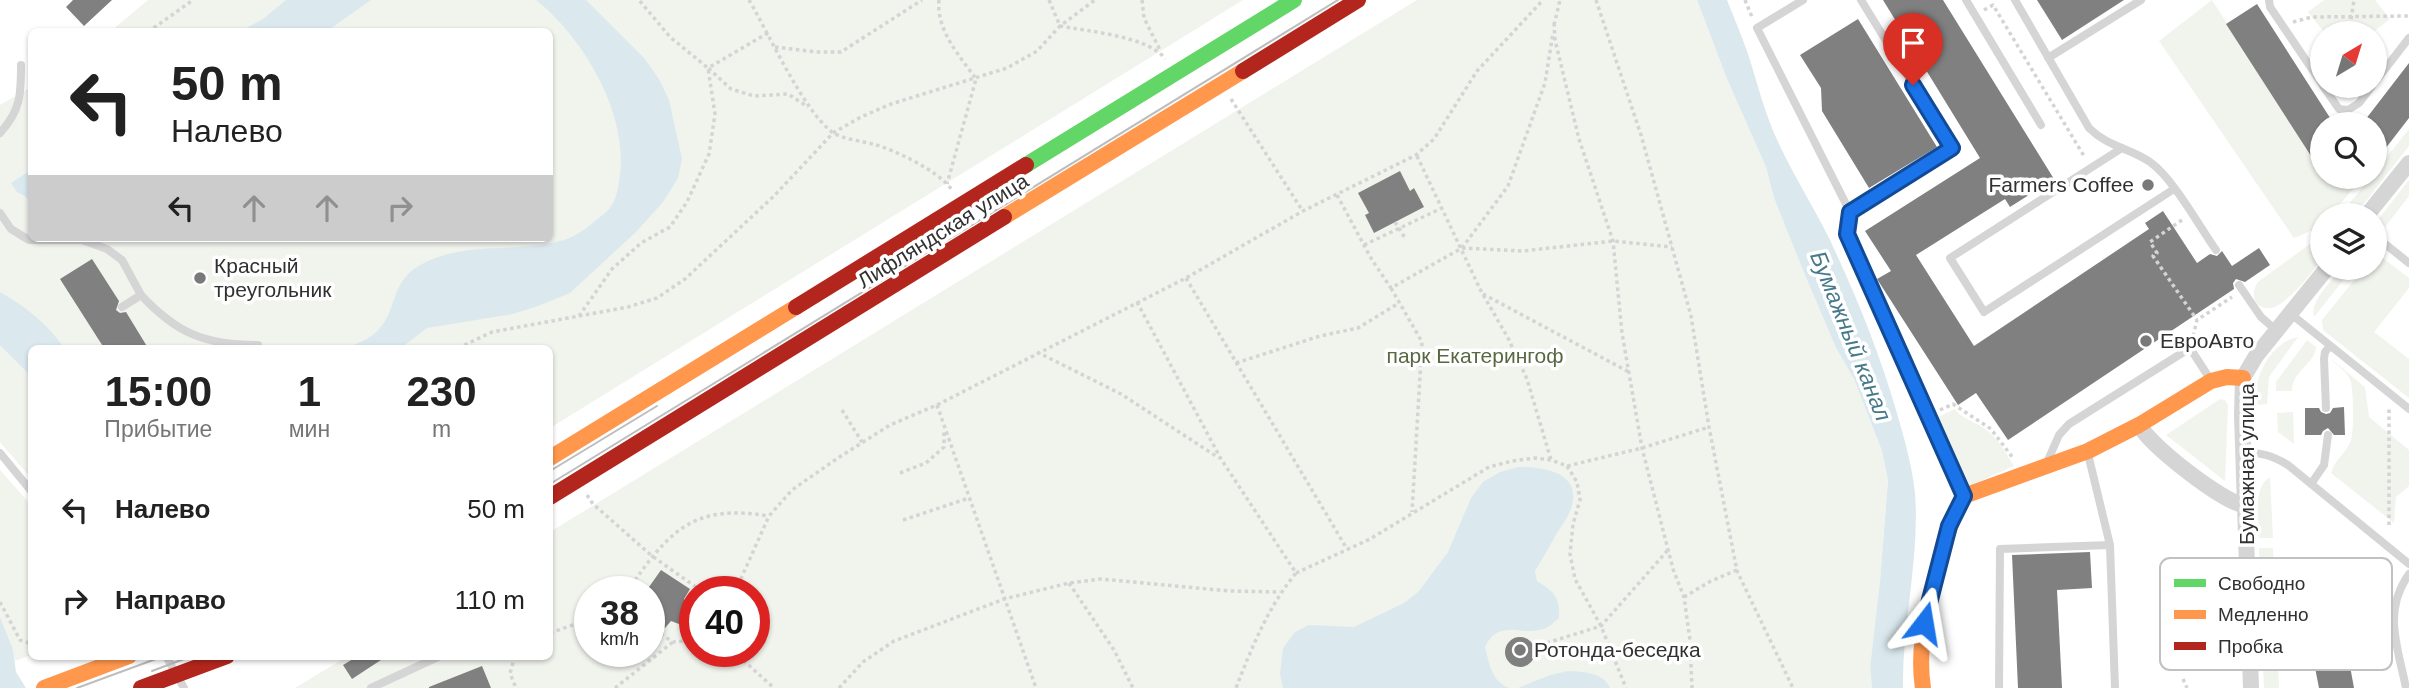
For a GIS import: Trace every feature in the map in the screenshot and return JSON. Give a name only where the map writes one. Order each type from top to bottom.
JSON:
[{"type":"street","name":"Лифляндская улица","points":[[553,456],[1294,0]]},
{"type":"street","name":"Лифляндская улица","points":[[553,495],[1357,0]]},
{"type":"street","points":[[2377,203],[2409,163]]},
{"type":"street","name":"Бумажная улица","points":[[2247,558],[2244,378],[2256,356],[2318,280]]},
{"type":"street","points":[[1923,688],[1920,649],[1924,623],[1949,526],[1964,496],[2088,451],[2139,425],[2211,381],[2227,377],[2244,378]]},
{"type":"street","points":[[2139,425],[2153,444],[2229,501],[2246,506]]},
{"type":"street","points":[[46,687],[118,660]]},
{"type":"street","points":[[141,688],[180,681],[219,660]]},
{"type":"street","name":"Бумажная улица","points":[[2251,670],[2251,688]]},
{"type":"lane","points":[[1803,0],[1757,28],[1850,212],[1847,234],[1964,496]]},
{"type":"lane","points":[[1850,212],[1952,148],[1861,0]]},
{"type":"lane","points":[[1966,0],[2041,125]]},
{"type":"lane","points":[[2015,0],[2089,128],[2100,139],[2150,162],[2162,173],[2216,250]]},
{"type":"lane","points":[[2048,58],[2141,0]]},
{"type":"lane","points":[[2269,0],[2270,7],[2310,66]]},
{"type":"lane","points":[[2387,66],[2409,38]]},
{"type":"lane","points":[[0,133],[13,118],[20,94],[21,65]]},
{"type":"lane","points":[[2332,98],[2339,109],[2348,110],[2363,98]]},
{"type":"lane","points":[[2122,148],[1950,258],[1984,312],[2174,189]]},
{"type":"lane","points":[[0,213],[11,229],[28,239]]},
{"type":"lane","points":[[88,242],[107,249],[122,260],[141,295],[156,312],[177,328],[206,341],[258,345]]},
{"type":"lane","points":[[2387,246],[2409,263]]},
{"type":"lane","points":[[2241,287],[2261,317],[2277,331]]},
{"type":"lane","points":[[122,307],[141,295]]},
{"type":"lane","points":[[2291,314],[2409,409]]},
{"type":"lane","points":[[2326,408],[2324,359],[2330,346]]},
{"type":"lane","points":[[2045,466],[2059,435],[2069,424],[2190,348],[2211,381]]},
{"type":"lane","points":[[2311,484],[2324,465],[2328,435]]},
{"type":"lane","points":[[2088,451],[2110,545],[2115,688]]},
{"type":"lane","points":[[0,453],[28,487]]},
{"type":"lane","points":[[2244,453],[2273,456],[2288,465],[2409,564]]},
{"type":"lane","points":[[1999,688],[2000,549],[2110,545]]},
{"type":"lane","points":[[2406,688],[2392,623],[2400,587],[2409,574]]},
{"type":"lane","points":[[168,660],[180,681]]},
{"type":"lane","points":[[371,688],[431,660]]},
{"type":"path","points":[[154,28],[193,0]]},
{"type":"path","points":[[639,0],[670,37],[731,89],[754,96],[788,94],[810,108]]},
{"type":"path","points":[[749,0],[810,108],[833,133],[884,147],[933,173],[953,192]]},
{"type":"path","points":[[775,47],[841,52],[922,0]]},
{"type":"path","points":[[939,0],[938,15],[942,27],[976,79],[947,184]]},
{"type":"path","points":[[1049,0],[1060,26]]},
{"type":"path","points":[[464,345],[492,332],[628,307],[657,298],[685,279],[774,196],[833,133],[891,104],[1007,68],[1037,51],[1060,26],[1095,0]]},
{"type":"path","points":[[1142,0],[1144,18],[1167,60]]},
{"type":"path","points":[[742,576],[769,516],[792,490],[862,442],[890,425],[937,405],[1186,278],[1303,211],[1416,155],[1434,139],[1477,71],[1543,0]]},
{"type":"path","points":[[1391,288],[1462,248],[1508,186],[1545,83],[1560,0]]},
{"type":"path","points":[[1597,0],[1642,135],[1691,316],[1737,570],[1793,688]]},
{"type":"path","points":[[1745,0],[1757,28]]},
{"type":"path","points":[[2351,21],[2354,0]]},
{"type":"path","points":[[1993,5],[2084,156]]},
{"type":"path","points":[[2312,17],[2409,16]]},
{"type":"path","points":[[1554,23],[1555,40],[1579,139],[1613,241],[1622,333],[1643,447],[1659,519],[1684,597],[1690,640],[1692,688]]},
{"type":"path","points":[[1060,26],[1143,43],[1160,51]]},
{"type":"path","points":[[708,68],[768,33]]},
{"type":"path","points":[[579,316],[612,269],[640,243],[670,227],[687,202],[709,154],[715,114],[708,68]]},
{"type":"path","points":[[1230,97],[1303,211]]},
{"type":"path","points":[[1416,155],[1482,293],[1508,338],[1527,379],[1551,460]]},
{"type":"path","points":[[2099,181],[2110,173]]},
{"type":"path","points":[[1337,194],[1364,246],[1422,341],[1412,512]]},
{"type":"path","points":[[1364,246],[1442,208]]},
{"type":"path","points":[[1395,222],[1405,238]]},
{"type":"path","points":[[2173,227],[2150,242],[2157,253],[2153,256],[2197,320]]},
{"type":"path","points":[[1462,248],[1523,251],[1613,241],[1673,247]]},
{"type":"path","points":[[1186,278],[1347,549]]},
{"type":"path","points":[[2190,348],[2197,320],[2241,287]]},
{"type":"path","points":[[1482,293],[1629,372]]},
{"type":"path","points":[[1137,302],[1221,459],[1296,573]]},
{"type":"path","points":[[1236,363],[1358,328],[1399,303]]},
{"type":"path","points":[[1037,352],[1122,394],[1221,459]]},
{"type":"path","points":[[2389,393],[2389,525]]},
{"type":"path","points":[[1928,416],[1953,404],[1991,429],[2016,463]]},
{"type":"path","points":[[937,405],[1036,688]]},
{"type":"path","points":[[842,410],[862,442]]},
{"type":"path","points":[[900,473],[926,463],[944,447],[944,427]]},
{"type":"path","points":[[1236,688],[1265,620],[1280,592],[1296,573],[1370,539],[1489,467],[1535,458],[1567,466],[1709,427]]},
{"type":"path","points":[[1567,466],[1577,482],[1580,500],[1573,524],[1570,554],[1575,579],[1601,626],[1626,688]]},
{"type":"path","points":[[586,492],[593,504],[652,556],[680,576]]},
{"type":"path","points":[[903,520],[969,498]]},
{"type":"path","points":[[638,576],[652,556],[683,527],[700,518],[738,511],[769,516]]},
{"type":"path","points":[[1540,645],[1601,626],[1668,549]]},
{"type":"path","points":[[1684,597],[1737,570]]},
{"type":"path","points":[[839,688],[863,662],[894,641],[1004,599],[1069,583],[1101,579],[1229,591],[1280,592]]},
{"type":"path","points":[[1069,583],[1114,650],[1133,688]]},
{"type":"path","points":[[2392,587],[2400,587]]},
{"type":"path","points":[[0,602],[20,640],[28,643]]},
{"type":"path","points":[[553,631],[574,625]]},
{"type":"path","points":[[665,637],[673,642]]},
{"type":"path","points":[[615,688],[673,642],[679,641]]},
{"type":"path","points":[[514,660],[510,673],[516,688]]},
{"type":"path","points":[[751,667],[774,688]]},
{"type":"path","points":[[2180,688],[2183,679],[2187,688]]},
{"type":"green space","points":[[148,0],[1243,0],[553,426],[553,345],[28,345],[28,475],[0,442],[0,105],[28,89],[28,242],[553,242],[553,28],[115,28]]},
{"type":"green space","name":"парк Екатерингоф","points":[[1417,0],[1697,0],[1727,79],[1766,167],[1774,198],[1802,268],[1836,348],[1854,379],[1882,451],[1888,479],[1870,667],[1872,688],[295,688],[341,660],[553,660],[553,530]]},
{"type":"green space","points":[[2212,0],[2310,153],[2310,189],[2353,189],[2341,203],[2310,203],[2310,231],[2294,238],[2159,41]]},
{"type":"green space","points":[[2324,0],[2375,0],[2390,19],[2387,21],[2315,21],[2308,12]]},
{"type":"green space","points":[[2409,129],[2409,146],[2387,174],[2387,157]]},
{"type":"green space","points":[[2409,180],[2409,196],[2387,224],[2387,208]]},
{"type":"green space","points":[[2361,189],[2375,189],[2364,203],[2350,203]]},
{"type":"green space","points":[[2310,244],[2310,274],[2284,301],[2271,308],[2257,304],[2254,291],[2258,282]]},
{"type":"green space","points":[[2387,261],[2409,278],[2409,288],[2374,332],[2409,359],[2409,398],[2323,330],[2322,320],[2354,280],[2387,280]]},
{"type":"green space","points":[[2332,280],[2343,280],[2314,317],[2318,297]]},
{"type":"green space","points":[[2298,337],[2269,377],[2267,404],[2254,405],[2260,374],[2271,354],[2279,346]]},
{"type":"green space","points":[[2307,340],[2316,347],[2315,353],[2296,378],[2292,391],[2276,391],[2276,382]]},
{"type":"green space","points":[[2331,359],[2365,387],[2369,417],[2409,450],[2409,486],[2396,497],[2394,523],[2331,473],[2351,440],[2353,410],[2350,379]]},
{"type":"green space","points":[[2220,399],[2225,400],[2228,405],[2225,481],[2166,435]]},
{"type":"green space","points":[[1955,409],[1991,434],[2014,466],[1969,486],[1936,418]]},
{"type":"green space","points":[[2293,412],[2294,444],[2278,432],[2277,413]]},
{"type":"green space","points":[[0,470],[28,502],[28,656],[15,661],[0,617]]},
{"type":"green space","points":[[2270,477],[2273,538],[2259,538],[2259,496],[2264,482]]},
{"type":"green space","points":[[2259,548],[2273,548],[2273,558],[2259,558]]},
{"type":"green space","points":[[2263,670],[2278,670],[2279,688],[2264,688]]},
{"type":"water","points":[[286,0],[371,0],[331,28],[246,28],[263,19]]},
{"type":"water","points":[[536,0],[586,0],[644,58],[659,79],[669,100],[682,159],[678,178],[663,202],[636,232],[570,293],[513,314],[427,328],[405,345],[352,345],[364,341],[377,331],[385,320],[400,285],[422,264],[456,252],[564,240],[577,235],[613,204],[618,187],[621,156],[611,106],[587,57],[554,16]]},
{"type":"water","name":"Бумажный канал","points":[[1697,0],[1727,0],[1746,47],[1774,133],[1848,280],[1874,344],[1896,410],[1912,472],[1916,517],[1903,688],[1872,688],[1870,667],[1888,480],[1882,451],[1854,379],[1836,348],[1802,268],[1774,198],[1766,167],[1727,79]]},
{"type":"water","points":[[28,172],[28,198],[17,192],[11,183]]},
{"type":"water","points":[[0,292],[35,316],[62,345],[28,345],[28,373],[0,345]]},
{"type":"water","points":[[1518,467],[1539,468],[1559,474],[1571,487],[1573,497],[1568,515],[1535,571],[1537,581],[1552,592],[1557,600],[1559,618],[1548,627],[1537,630],[1504,630],[1491,638],[1485,647],[1495,677],[1510,688],[1283,688],[1280,674],[1283,648],[1295,632],[1309,625],[1354,627],[1404,603],[1419,591],[1448,552],[1471,498],[1483,482],[1500,472]]},
{"type":"water","points":[[0,617],[13,649],[16,672],[26,688],[0,688]]},
{"type":"water","points":[[1568,671],[1598,676],[1610,688],[1518,688],[1550,675]]},
{"type":"building","points":[[73,0],[112,0],[84,26],[66,7]]},
{"type":"building","points":[[1883,0],[1943,0],[2054,179],[2010,207],[2005,199],[1916,255],[1974,346],[2149,229],[2145,223],[2163,211],[2197,263],[2210,254],[2217,256],[2222,251],[2232,266],[2259,248],[2270,265],[2245,282],[2236,279],[2233,283],[2234,289],[2008,440],[1976,393],[1958,405],[1877,279],[1891,271],[1865,231],[1980,158]]},
{"type":"building","points":[[2037,0],[2124,0],[2062,40]]},
{"type":"building","points":[[2257,4],[2310,87],[2310,98],[2317,98],[2326,112],[2310,112],[2310,154],[2226,24]]},
{"type":"building","points":[[1858,19],[1937,147],[1869,188],[1822,111],[1821,88],[1800,55]]},
{"type":"building","points":[[2409,63],[2409,118],[2387,146],[2387,112],[2371,112],[2382,98],[2387,98],[2387,92]]},
{"type":"building","points":[[1400,171],[1410,191],[1414,188],[1424,207],[1374,233],[1365,215],[1369,213],[1358,193]]},
{"type":"building","points":[[92,259],[119,301],[116,310],[120,313],[126,312],[146,345],[102,345],[60,279]]},
{"type":"building","points":[[2344,407],[2345,435],[2334,435],[2328,428],[2321,435],[2305,435],[2305,408],[2319,408],[2326,414],[2333,408]]},
{"type":"building","points":[[2090,552],[2092,588],[2057,590],[2062,688],[2018,688],[2012,555]]},
{"type":"building","points":[[661,570],[679,582],[679,624],[671,621],[665,628],[665,576],[657,576]]},
{"type":"building","name":"Ротонда-беседка","points":[[1520,637],[1531,641],[1535,652],[1531,663],[1520,667],[1509,663],[1505,652],[1509,641]]},
{"type":"building","points":[[351,660],[381,660],[352,679],[343,665]]},
{"type":"building","points":[[482,666],[491,688],[429,688],[429,687]]},
{"type":"building","points":[[2315,670],[2351,670],[2354,688],[2319,688]]},
{"type":"tram line","points":[[553,482],[1338,0]]},
{"type":"tram line","points":[[553,469],[657,406]]},
{"type":"tram line","points":[[77,688],[153,660]]},
{"type":"tram line","points":[[152,671],[181,660]]},
{"type":"traffic: fast","points":[[1026,165],[1294,0]]},
{"type":"traffic: slow","points":[[1004,217],[1243,71]]},
{"type":"traffic: slow","points":[[553,456],[796,307]]},
{"type":"traffic: slow","points":[[1923,688],[1921,660],[1928,606],[1947,536],[1964,496],[2088,451],[2139,425],[2211,381],[2227,377],[2243,378]]},
{"type":"traffic: slow","points":[[44,688],[118,660]]},
{"type":"traffic: jam","points":[[1243,71],[1358,0]]},
{"type":"traffic: jam","points":[[796,307],[1026,165]]},
{"type":"traffic: jam","points":[[553,495],[1004,217]]},
{"type":"traffic: jam","points":[[141,688],[216,660]]},
{"type":"place","name":"Farmers Coffee","points":[[2148,185]]},
{"type":"place","name":"Красный треугольник","points":[[200,278]]},
{"type":"place","name":"ЕвроАвто","points":[[2146,341]]},
{"type":"place","name":"Ротонда-беседка","points":[[1520,650]]},
{"type":"route","points":[[1913,85],[1952,148],[1850,212],[1847,234],[1964,496],[1949,526],[1924,623]]}]
